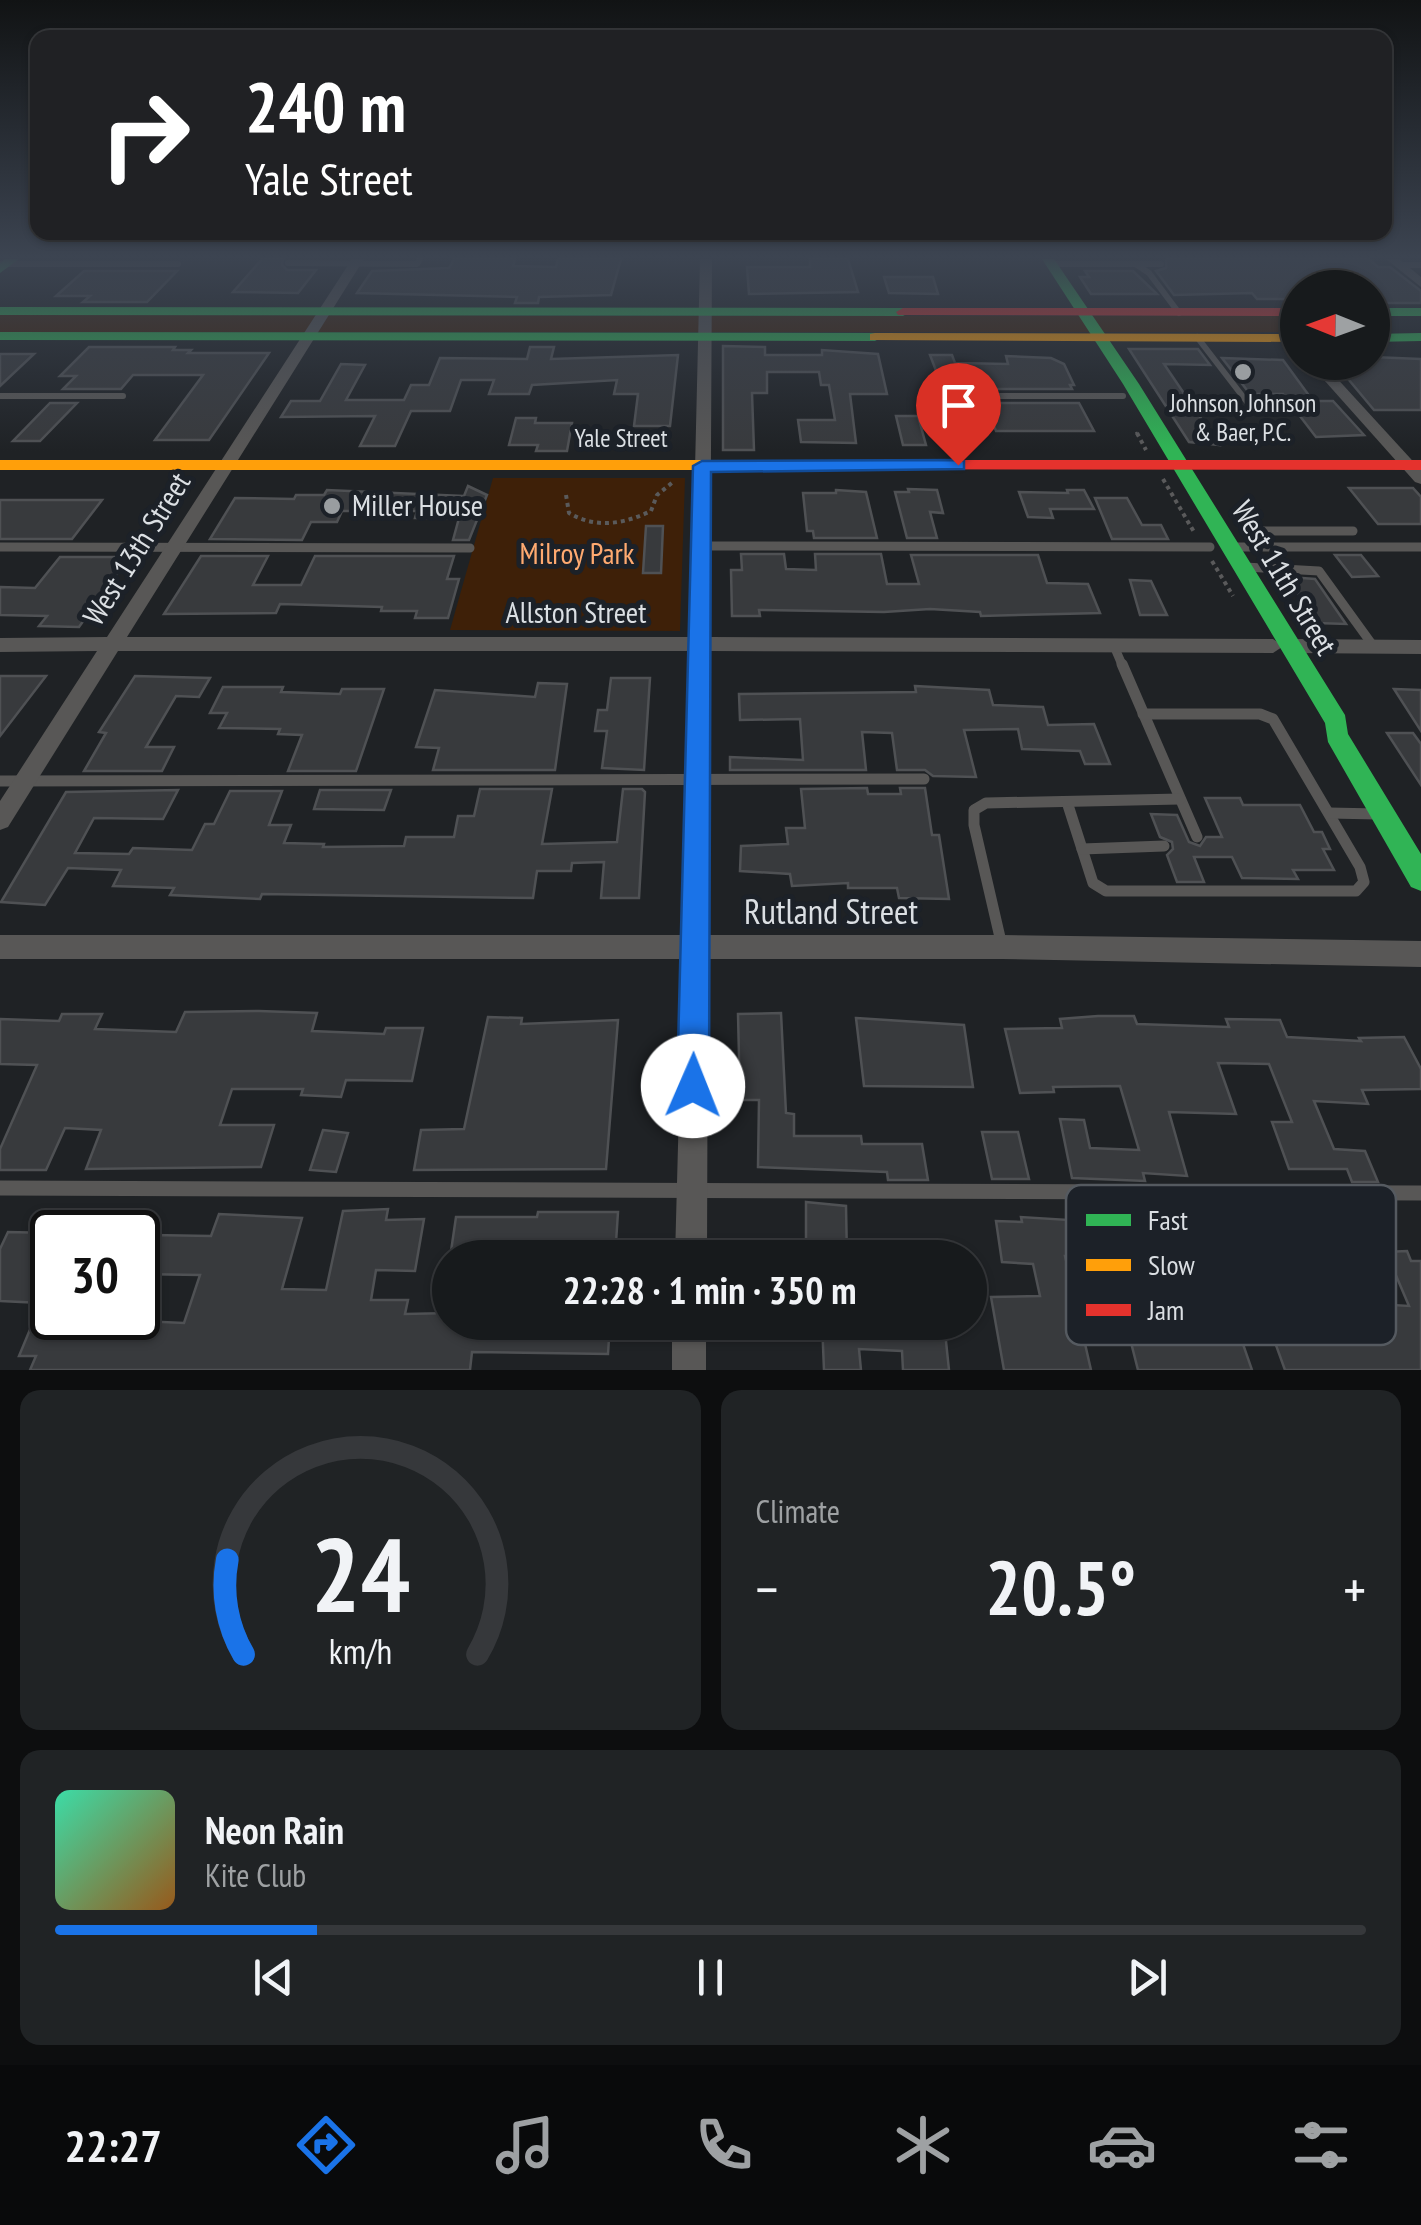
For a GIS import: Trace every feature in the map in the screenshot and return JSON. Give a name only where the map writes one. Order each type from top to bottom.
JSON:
[{"type":"main road","points":[[676,323],[705,324]]},
{"type":"main road","points":[[1087,325],[1102,323]]},
{"type":"main road","points":[[0,336],[308,336],[705,324],[1087,325],[1197,337],[1280,340]]},
{"type":"main road","name":"West 11th Street","points":[[1087,325],[1123,396],[1171,464]]},
{"type":"main road","name":"West 11th Street","points":[[1087,325],[1282,646],[1337,722],[1336,736],[1421,878]]},
{"type":"main road","points":[[1390,338],[1421,337]]},
{"type":"main road","name":"Yale Street","points":[[0,464],[691,471],[1171,464],[1416,470]]},
{"type":"main road","points":[[1227,553],[1282,646]]},
{"type":"street","name":"West 13th Street","points":[[0,820],[317,323]]},
{"type":"street","points":[[691,1240],[702,546],[691,471],[705,324]]},
{"type":"street","points":[[1331,380],[1416,470]]},
{"type":"street","name":"Allston Street","points":[[0,645],[1421,647]]},
{"type":"street","name":"Rutland Street","points":[[0,947],[1002,948],[1421,954]]},
{"type":"street","points":[[689,1370],[690,1340]]},
{"type":"lane","points":[[1197,337],[1247,402]]},
{"type":"lane","points":[[0,396],[124,396]]},
{"type":"lane","points":[[972,396],[1123,396]]},
{"type":"lane","points":[[1252,532],[1353,531]]},
{"type":"lane","points":[[0,546],[470,548]]},
{"type":"lane","points":[[702,546],[1227,553],[1421,547]]},
{"type":"lane","points":[[1227,553],[1319,571],[1374,647]]},
{"type":"lane","points":[[1114,646],[1198,838]]},
{"type":"lane","points":[[1067,802],[1093,884],[1106,892],[1356,891],[1364,882],[1360,867],[1273,719],[1260,714],[1143,714]]},
{"type":"lane","points":[[0,781],[924,780]]},
{"type":"lane","points":[[1002,948],[974,810],[986,803],[1180,800]]},
{"type":"lane","points":[[1329,813],[1382,814]]},
{"type":"lane","points":[[1082,849],[1164,846]]},
{"type":"lane","points":[[0,1188],[1066,1192]]},
{"type":"lane","points":[[1396,1193],[1421,1193]]},
{"type":"path","points":[[566,495],[569,513],[578,520],[616,523],[651,511],[658,494],[691,471]]},
{"type":"path","points":[[616,523],[618,514]]},
{"type":"green space","points":[[0,323],[1280,323],[1280,332],[0,332]]},
{"type":"green space","name":"Milroy Park","points":[[493,478],[685,478],[680,631],[450,630]]},
{"type":"building","points":[[723,346],[765,347],[765,355],[822,355],[822,350],[878,354],[887,394],[850,394],[856,443],[801,442],[798,420],[835,420],[829,385],[821,385],[819,372],[767,372],[767,393],[752,393],[754,450],[723,450]]},
{"type":"building","points":[[89,347],[269,353],[209,440],[155,440],[203,375],[133,375],[121,389],[63,389],[76,376],[60,376]]},
{"type":"building","points":[[530,347],[554,347],[551,359],[678,355],[670,426],[634,426],[638,394],[614,394],[617,380],[532,385],[529,394],[489,394],[494,380],[461,380],[450,411],[411,411],[395,446],[360,446],[375,416],[281,417],[291,401],[320,401],[341,364],[365,365],[346,400],[404,400],[411,385],[429,385],[440,358],[527,359]]},
{"type":"building","points":[[1129,349],[1198,349],[1210,365],[1164,364],[1219,445],[1189,442]]},
{"type":"building","points":[[0,354],[34,354],[0,386]]},
{"type":"building","points":[[930,355],[952,355],[955,363],[1008,364],[1006,356],[1051,358],[1064,364],[1074,385],[1070,385],[1072,389],[972,389],[965,395],[945,394]]},
{"type":"building","points":[[1222,358],[1280,360],[1280,380],[1298,380],[1313,401],[1333,401],[1364,435],[1316,437],[1283,394],[1250,394]]},
{"type":"building","points":[[1390,358],[1421,359],[1421,410],[1374,410],[1349,380],[1390,380]]},
{"type":"building","points":[[50,403],[77,403],[40,441],[13,441]]},
{"type":"building","points":[[985,403],[1079,403],[1094,431],[996,431]]},
{"type":"building","points":[[896,416],[918,416],[926,445],[903,445]]},
{"type":"building","points":[[516,418],[536,418],[535,423],[572,423],[567,451],[536,451],[538,445],[509,445]]},
{"type":"building","points":[[468,486],[487,495],[469,540],[453,540],[459,518],[415,518],[417,511],[342,511],[337,522],[311,522],[302,540],[210,539],[235,498],[294,499],[296,495],[324,495],[327,490],[464,496]]},
{"type":"building","points":[[1349,488],[1413,488],[1421,497],[1421,524],[1378,524]]},
{"type":"building","points":[[908,489],[937,490],[943,513],[930,512],[937,538],[907,538],[895,492],[909,492]]},
{"type":"building","points":[[1067,490],[1084,490],[1094,509],[1050,509],[1053,518],[1028,517],[1019,492],[1068,493]]},
{"type":"building","points":[[866,492],[877,538],[814,538],[813,531],[807,531],[803,493]]},
{"type":"building","points":[[1095,498],[1127,498],[1142,525],[1161,525],[1168,539],[1112,539]]},
{"type":"building","points":[[0,500],[102,500],[72,539],[0,539]]},
{"type":"building","points":[[646,526],[663,526],[661,573],[643,573]]},
{"type":"building","points":[[741,554],[784,554],[786,569],[816,570],[815,554],[881,554],[887,584],[919,584],[911,555],[1038,555],[1047,583],[1088,584],[1100,613],[981,616],[980,612],[930,609],[759,610],[760,616],[732,616],[731,570],[742,570]]},
{"type":"building","points":[[1335,555],[1361,555],[1378,576],[1352,577]]},
{"type":"building","points":[[201,556],[268,556],[253,585],[301,585],[315,556],[454,556],[447,579],[459,579],[448,618],[415,618],[417,611],[381,611],[382,607],[280,604],[276,613],[164,614]]},
{"type":"building","points":[[60,557],[129,557],[79,627],[39,626],[47,616],[0,615],[0,587],[35,588]]},
{"type":"building","points":[[1288,577],[1315,579],[1346,624],[1316,623]]},
{"type":"building","points":[[1130,580],[1151,581],[1167,615],[1140,615]]},
{"type":"building","points":[[0,676],[46,676],[0,736]]},
{"type":"building","points":[[135,676],[210,678],[199,697],[176,696],[146,747],[174,747],[162,771],[84,771],[106,733],[99,732]]},
{"type":"building","points":[[611,678],[650,678],[644,770],[602,768],[607,731],[595,731],[598,710],[607,710]]},
{"type":"building","points":[[538,683],[567,684],[555,770],[433,770],[439,748],[416,747],[435,690],[535,697]]},
{"type":"building","points":[[915,686],[989,690],[993,705],[1043,707],[1048,725],[1094,724],[1110,764],[1085,764],[1080,751],[1022,749],[1018,729],[964,730],[976,777],[897,770],[892,733],[862,732],[866,770],[730,770],[730,757],[803,760],[800,719],[740,720],[739,694],[916,692]]},
{"type":"building","points":[[223,687],[283,687],[281,692],[340,694],[342,689],[384,689],[356,771],[288,771],[302,735],[278,734],[280,729],[219,728],[227,713],[210,713]]},
{"type":"building","points":[[1394,689],[1421,690],[1421,731]]},
{"type":"building","points":[[1387,733],[1413,733],[1421,744],[1421,785]]},
{"type":"building","points":[[867,788],[868,794],[901,794],[900,788],[925,788],[932,835],[939,835],[949,899],[899,898],[897,888],[848,888],[848,883],[792,886],[790,874],[740,871],[741,846],[788,844],[786,828],[805,828],[801,789]]},
{"type":"building","points":[[480,789],[552,789],[542,844],[617,842],[623,789],[642,789],[645,792],[639,898],[601,898],[604,862],[572,863],[571,871],[537,871],[533,898],[262,894],[260,899],[170,895],[174,888],[113,886],[121,870],[68,868],[45,905],[1,902],[66,792],[178,790],[163,819],[94,818],[75,853],[129,854],[133,848],[192,850],[205,824],[214,824],[230,791],[282,791],[269,825],[291,825],[284,843],[324,844],[323,847],[404,846],[406,837],[454,837],[458,816],[474,816]]},
{"type":"building","points":[[320,790],[391,790],[384,810],[314,809]]},
{"type":"building","points":[[1205,798],[1240,798],[1243,805],[1300,805],[1314,832],[1322,832],[1330,849],[1323,849],[1334,870],[1293,870],[1298,879],[1242,878],[1232,857],[1194,857],[1204,882],[1177,882],[1167,855],[1173,849],[1172,842],[1160,837],[1151,814],[1177,815],[1189,842],[1200,846],[1206,837],[1222,837]]},
{"type":"building","points":[[185,1012],[317,1013],[312,1031],[384,1034],[386,1028],[423,1028],[412,1081],[346,1080],[341,1097],[301,1095],[303,1089],[232,1089],[220,1125],[274,1125],[261,1167],[86,1169],[101,1130],[65,1128],[46,1170],[0,1170],[0,1149],[37,1065],[0,1064],[0,1019],[59,1021],[62,1014],[102,1014],[95,1029],[176,1032]]},
{"type":"building","points":[[781,1013],[786,1113],[794,1114],[794,1136],[861,1136],[862,1144],[922,1144],[928,1180],[888,1180],[887,1172],[758,1167],[759,1100],[740,1100],[738,1014]]},
{"type":"building","points":[[1134,1016],[1137,1024],[1229,1027],[1226,1019],[1280,1020],[1287,1037],[1361,1041],[1359,1038],[1404,1037],[1421,1069],[1421,1089],[1362,1090],[1368,1104],[1314,1101],[1334,1149],[1365,1151],[1378,1182],[1352,1182],[1347,1169],[1289,1169],[1272,1122],[1292,1122],[1269,1064],[1218,1063],[1236,1114],[1169,1112],[1187,1176],[1143,1173],[1145,1181],[1072,1178],[1060,1119],[1084,1120],[1090,1148],[1139,1150],[1120,1086],[1053,1087],[1054,1092],[1020,1093],[1005,1029],[1062,1028],[1060,1019]]},
{"type":"building","points":[[488,1017],[522,1018],[521,1024],[618,1020],[606,1169],[414,1170],[421,1130],[464,1129]]},
{"type":"building","points":[[856,1018],[964,1025],[973,1087],[864,1086]]},
{"type":"building","points":[[323,1130],[348,1133],[336,1172],[310,1170]]},
{"type":"building","points":[[982,1132],[1018,1132],[1029,1179],[992,1179]]},
{"type":"building","points":[[806,1202],[846,1206],[847,1240],[806,1240]]},
{"type":"building","points":[[388,1209],[386,1220],[424,1219],[415,1271],[376,1270],[371,1300],[408,1300],[405,1314],[432,1313],[432,1340],[609,1340],[608,1354],[472,1352],[470,1370],[30,1370],[36,1356],[19,1356],[30,1330],[30,1340],[160,1340],[160,1322],[184,1323],[200,1275],[160,1274],[160,1235],[211,1236],[219,1214],[302,1218],[282,1289],[326,1290],[343,1211]]},
{"type":"building","points":[[538,1212],[618,1212],[616,1240],[453,1240],[456,1217],[537,1217]]},
{"type":"building","points":[[1021,1217],[1066,1220],[1066,1345],[1085,1345],[1091,1370],[1004,1370],[991,1297],[1040,1296],[1033,1264],[1002,1262],[996,1221],[1022,1222]]},
{"type":"building","points":[[8,1232],[30,1232],[30,1302],[0,1301],[0,1249]]},
{"type":"building","points":[[1407,1251],[1411,1261],[1421,1261],[1421,1370],[1285,1370],[1276,1345],[1396,1345],[1396,1305],[1409,1306],[1396,1275],[1396,1252]]},
{"type":"building","points":[[823,1340],[946,1340],[949,1370],[903,1370],[902,1351],[859,1349],[861,1370],[824,1370]]},
{"type":"building","points":[[1132,1345],[1243,1345],[1252,1370],[1138,1370]]},
{"type":"traffic: fast","points":[[1090,323],[1337,722],[1336,735],[1421,878]]},
{"type":"traffic: fast","points":[[0,336],[875,337]]},
{"type":"traffic: fast","points":[[1390,338],[1421,337]]},
{"type":"traffic: slow","points":[[875,337],[1280,338]]},
{"type":"traffic: slow","points":[[0,465],[732,465]]},
{"type":"traffic: jam","points":[[732,465],[1421,465]]},
{"type":"place","name":"Johnson, Johnson & Baer, P.C.","points":[[1243,372]]},
{"type":"place","name":"Miller House","points":[[332,506]]},
{"type":"route","points":[[693,1086],[702,466],[958,465]]}]
